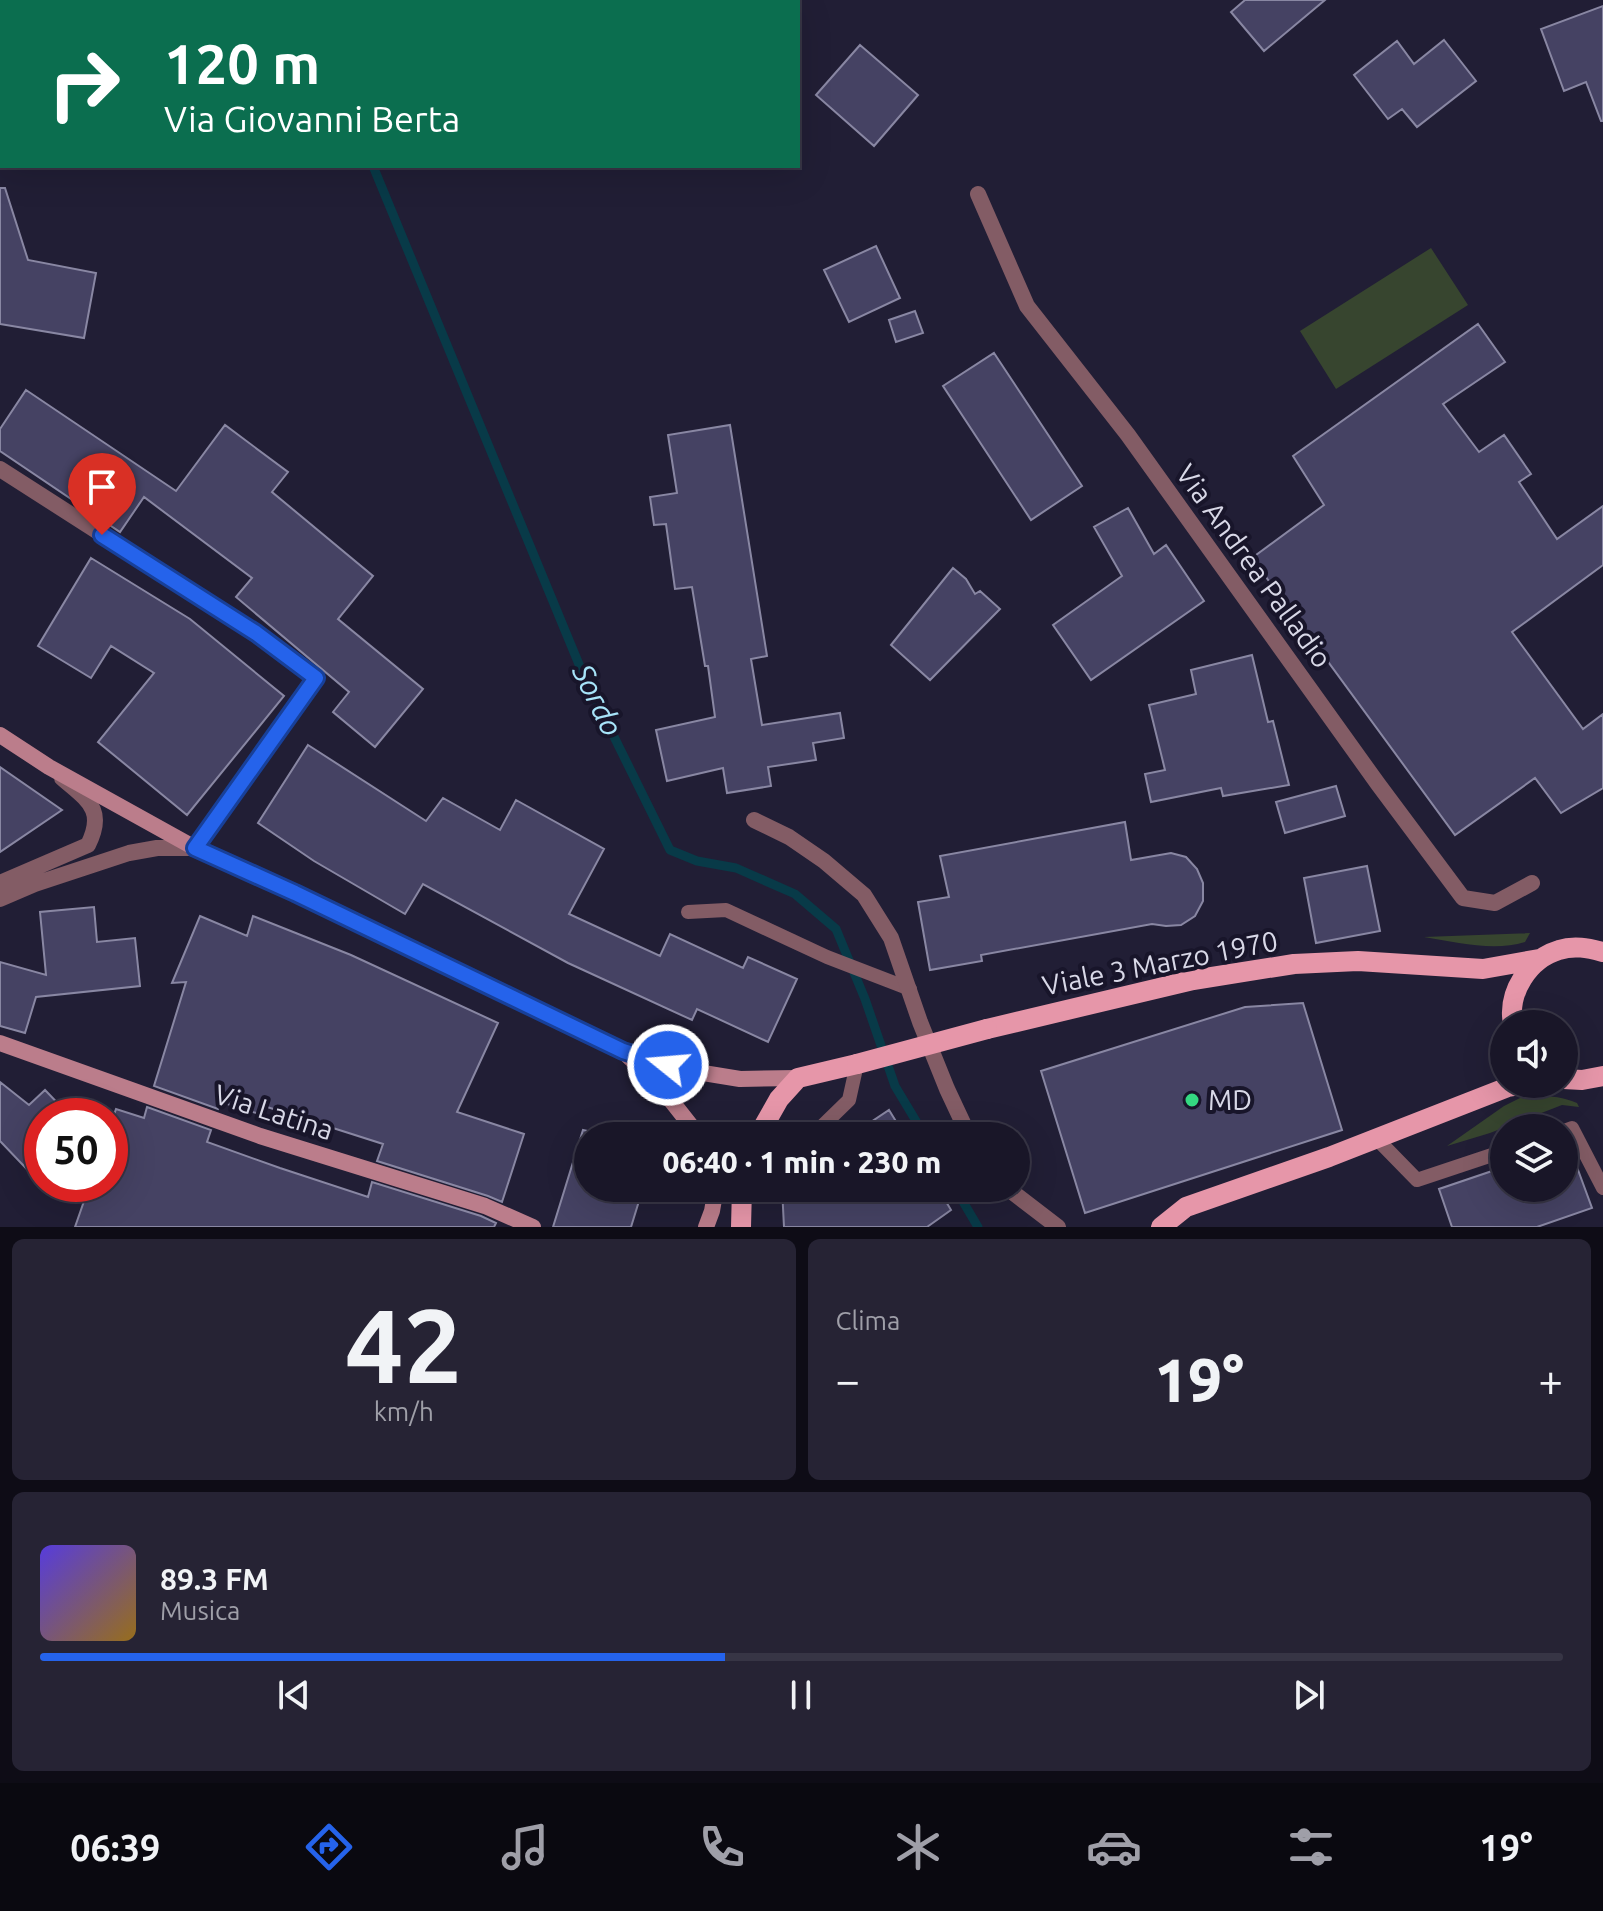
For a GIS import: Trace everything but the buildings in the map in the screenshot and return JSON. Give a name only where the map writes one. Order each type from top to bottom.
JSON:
[{"type":"main road","points":[[0,735],[49,767],[195,848],[623,1051],[691,1071],[740,1079],[798,1078]]},
{"type":"main road","name":"Viale 3 Marzo 1970","points":[[798,1078],[1193,980],[1294,964],[1358,961],[1483,969],[1539,959],[1560,949],[1582,947],[1603,952]]},
{"type":"main road","points":[[1512,1010],[1515,993],[1524,974],[1539,959]]},
{"type":"main road","name":"Via Latina","points":[[0,1043],[260,1136],[485,1206],[533,1227]]},
{"type":"main road","points":[[623,1051],[662,1089],[688,1122]]},
{"type":"main road","points":[[1578,1080],[1603,1076]]},
{"type":"main road","points":[[766,1122],[779,1099],[798,1078]]},
{"type":"main road","points":[[1161,1227],[1186,1207],[1329,1157],[1490,1094]]},
{"type":"main road","points":[[706,1227],[714,1202]]},
{"type":"main road","points":[[741,1227],[742,1202]]},
{"type":"street","name":"Via Andrea Palladio","points":[[978,194],[1027,306],[1128,435],[1463,898],[1495,903],[1532,883]]},
{"type":"street","points":[[0,469],[256,633],[316,678],[195,848],[157,848],[129,853],[0,899]]},
{"type":"street","points":[[0,883],[88,845],[94,832],[96,818],[89,802],[49,767]]},
{"type":"street","points":[[754,820],[789,837],[824,861],[864,895],[891,938],[931,1049],[963,1122]]},
{"type":"street","points":[[1025,1202],[1058,1227]]},
{"type":"lane","points":[[688,912],[726,910],[827,957],[910,989]]},
{"type":"lane","points":[[826,1122],[849,1100],[857,1064]]},
{"type":"lane","points":[[1376,1138],[1417,1180],[1490,1156]]},
{"type":"lane","points":[[1578,1140],[1603,1188]]},
{"type":"green space","points":[[1431,248],[1468,305],[1336,389],[1300,331]]},
{"type":"green space","points":[[1530,933],[1525,942],[1500,946],[1424,937]]},
{"type":"green space","points":[[1520,1098],[1560,1098],[1577,1103],[1579,1107],[1562,1105],[1539,1114],[1493,1114]]},
{"type":"green space","points":[[1490,1116],[1490,1133],[1447,1146]]},
{"type":"waterway","name":"Sordo","points":[[374,168],[583,674],[670,850],[697,861],[736,868],[795,894],[836,929],[865,999],[895,1086],[917,1122]]},
{"type":"waterway","name":"Sordo","points":[[963,1202],[978,1227]]},
{"type":"place","name":"MD","points":[[1192,1100]]},
{"type":"route","points":[[102,535],[256,633],[316,678],[195,848],[623,1051],[668,1065]]}]
